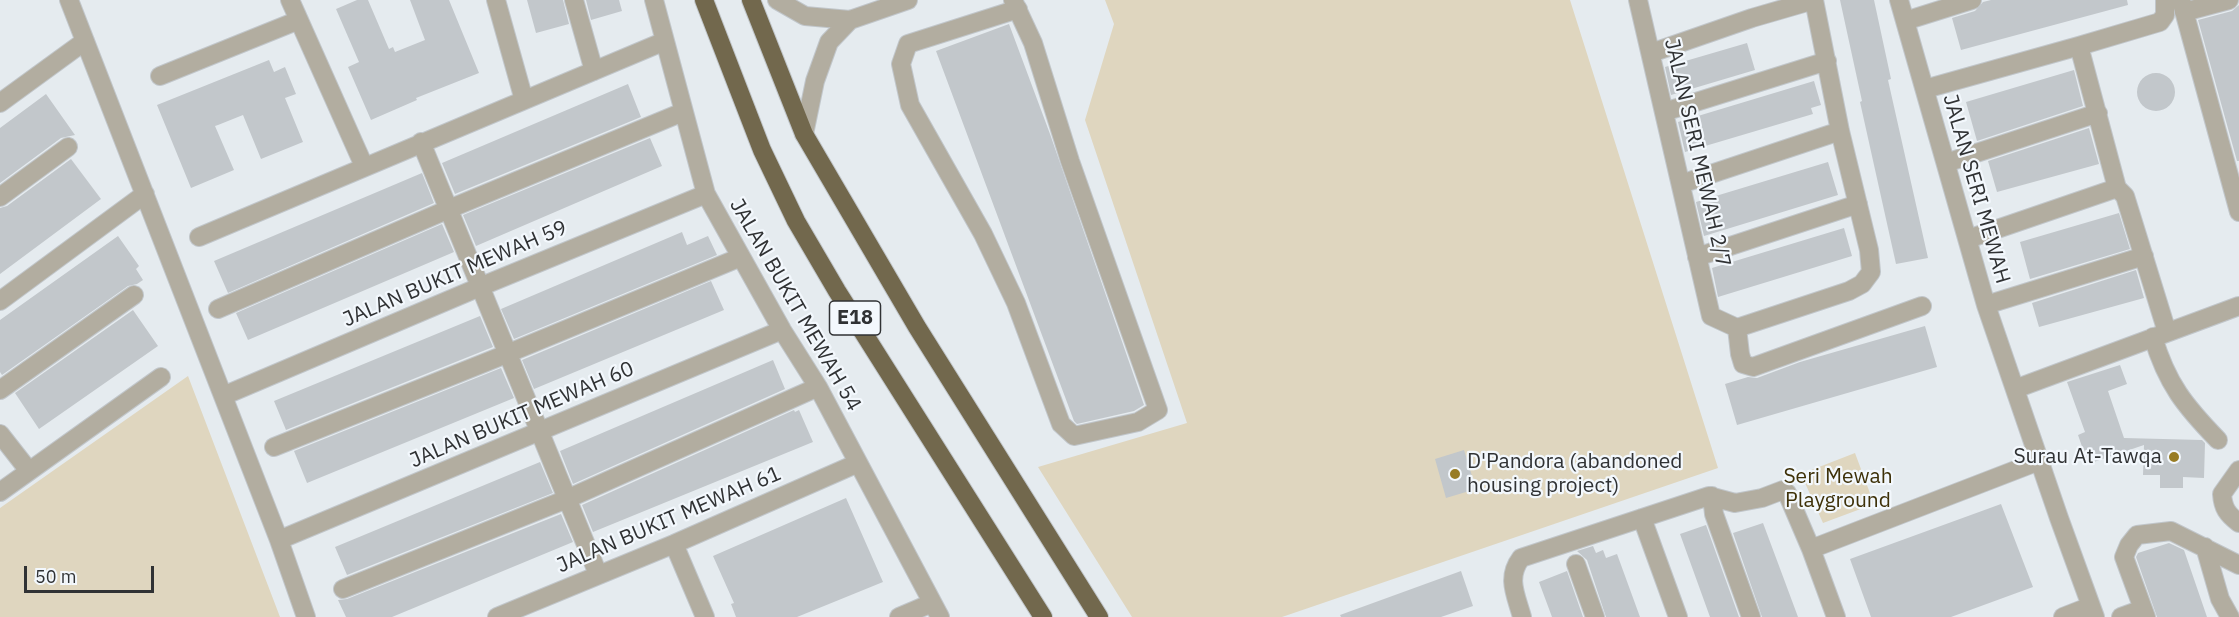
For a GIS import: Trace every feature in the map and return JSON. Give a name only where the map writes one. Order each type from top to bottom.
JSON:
[{"type":"highway","name":"E18","points":[[704,0],[762,150],[796,221],[837,291],[1043,617]]},
{"type":"highway","name":"E18","points":[[751,0],[804,134],[916,327],[1099,617]]},
{"type":"street","points":[[69,0],[279,540],[306,617]]},
{"type":"street","points":[[290,0],[364,166]]},
{"type":"street","points":[[496,0],[524,100]]},
{"type":"street","points":[[574,0],[594,70]]},
{"type":"street","name":"JALAN BUKIT MEWAH 54","points":[[654,0],[706,194],[782,330],[818,387],[936,610]]},
{"type":"street","points":[[777,0],[805,16],[850,20],[908,0]]},
{"type":"street","name":"JALAN SERI MEWAH 2/7","points":[[1638,0],[1711,316],[1737,328]]},
{"type":"street","points":[[1651,53],[1752,18],[1814,0],[1840,131],[1869,250],[1871,272],[1862,284],[1849,291],[1737,328],[1743,364],[1753,367],[1922,306]]},
{"type":"street","name":"JALAN SERI MEWAH","points":[[1899,0],[1986,305],[2093,612]]},
{"type":"street","points":[[1905,21],[1972,0]]},
{"type":"street","points":[[2229,0],[2183,6],[2239,212]]},
{"type":"street","points":[[1016,4],[1033,43],[1070,161],[1158,410],[1138,422],[1074,436],[1061,424],[1016,303],[983,234],[910,105],[901,64],[908,44],[1016,4]]},
{"type":"street","points":[[1925,89],[2160,22],[2165,8]]},
{"type":"street","points":[[160,76],[298,20]]},
{"type":"street","points":[[804,134],[815,81],[830,42],[850,20]]},
{"type":"street","points":[[0,104],[85,41]]},
{"type":"street","points":[[199,237],[665,41]]},
{"type":"street","points":[[2079,46],[2117,188],[2125,196],[2144,256],[2160,334],[2158,352],[2179,396],[2218,440]]},
{"type":"street","points":[[1664,112],[1827,61]]},
{"type":"street","points":[[218,309],[683,112]]},
{"type":"street","points":[[1946,163],[2098,113]]},
{"type":"street","points":[[1681,184],[1840,131]]},
{"type":"street","points":[[421,142],[482,286],[598,574]]},
{"type":"street","points":[[0,197],[68,147]]},
{"type":"street","points":[[1968,239],[2117,188]]},
{"type":"street","points":[[0,301],[145,194]]},
{"type":"street","name":"JALAN BUKIT MEWAH 59","points":[[223,396],[706,194]]},
{"type":"street","points":[[1697,257],[1858,204]]},
{"type":"street","points":[[1986,305],[2144,256]]},
{"type":"street","points":[[274,447],[741,257]]},
{"type":"street","points":[[0,390],[134,295]]},
{"type":"street","points":[[2015,388],[2239,306]]},
{"type":"street","name":"JALAN BUKIT MEWAH 60","points":[[279,540],[782,330]]},
{"type":"street","points":[[0,492],[161,377]]},
{"type":"street","points":[[343,589],[567,499],[818,387]]},
{"type":"street","points":[[0,434],[29,471]]},
{"type":"street","points":[[1811,549],[2039,461]]},
{"type":"street","name":"JALAN BUKIT MEWAH 61","points":[[497,617],[674,544],[858,463]]},
{"type":"street","points":[[2239,470],[2222,494],[2223,506],[2229,516],[2239,523]]},
{"type":"street","points":[[1522,617],[1512,579],[1513,568],[1521,558],[1712,496],[1735,503],[1762,498],[1781,491],[1787,493],[1836,617]]},
{"type":"street","points":[[1712,496],[1714,514],[1751,617]]},
{"type":"street","points":[[1642,518],[1678,617]]},
{"type":"street","points":[[2121,617],[2144,613],[2124,557],[2129,545],[2137,536],[2170,531],[2239,565]]},
{"type":"street","points":[[674,544],[705,617]]},
{"type":"street","points":[[2205,547],[2220,599],[2230,617]]},
{"type":"street","points":[[1576,564],[1595,617]]},
{"type":"street","points":[[899,617],[936,610]]},
{"type":"street","points":[[2063,617],[2093,612]]},
{"type":"green space","points":[[1105,0],[1570,0],[1718,468],[1282,617],[1132,617],[1038,467],[1187,423],[1085,120],[1114,24]]},
{"type":"green space","points":[[188,376],[280,617],[0,617],[0,508]]},
{"type":"green space","name":"Seri Mewah Playground","points":[[1855,453],[1874,504],[1823,523],[1801,474]]},
{"type":"building","points":[[357,0],[368,0],[389,49],[393,47],[395,52],[425,40],[410,0],[449,0],[479,73],[416,98],[417,100],[371,120],[348,67],[359,62],[336,9]]},
{"type":"building","points":[[527,0],[563,0],[569,24],[536,33]]},
{"type":"building","points":[[586,0],[619,0],[622,11],[591,20]]},
{"type":"building","points":[[1840,0],[1874,0],[1891,79],[1888,80],[1928,258],[1896,264]]},
{"type":"building","points":[[1991,0],[2127,0],[2128,5],[1961,50],[1952,18],[1975,11],[1983,2]]},
{"type":"building","points":[[2239,5],[2239,161],[2237,161],[2198,20],[2232,11]]},
{"type":"building","points":[[1009,24],[1050,134],[1144,405],[1134,411],[1077,424],[1074,421],[936,51]]},
{"type":"building","points":[[1747,43],[1755,70],[1671,95],[1665,67]]},
{"type":"building","points":[[269,60],[274,72],[285,67],[296,94],[285,98],[303,142],[261,159],[243,115],[215,126],[234,170],[191,188],[157,105]]},
{"type":"building","points":[[2074,70],[2083,106],[1977,141],[1966,102]]},
{"type":"building","points":[[2156,73],[2170,78],[2175,92],[2170,106],[2156,111],[2142,106],[2137,92],[2142,78]]},
{"type":"building","points":[[1814,81],[1821,105],[1811,108],[1813,114],[1685,152],[1678,122]]},
{"type":"building","points":[[628,84],[641,117],[455,194],[442,163]]},
{"type":"building","points":[[46,94],[75,135],[61,138],[0,183],[0,128]]},
{"type":"building","points":[[2089,128],[2099,164],[1997,192],[1988,161]]},
{"type":"building","points":[[650,138],[662,166],[476,246],[463,215]]},
{"type":"building","points":[[71,159],[101,199],[0,274],[0,208],[7,206]]},
{"type":"building","points":[[1828,162],[1838,195],[1704,236],[1696,202]]},
{"type":"building","points":[[422,173],[434,203],[228,293],[214,261]]},
{"type":"building","points":[[2119,213],[2130,249],[2030,279],[2020,242]]},
{"type":"building","points":[[442,224],[454,252],[248,340],[236,313]]},
{"type":"building","points":[[1844,228],[1852,256],[1718,297],[1712,268]]},
{"type":"building","points":[[682,232],[687,245],[708,236],[717,255],[514,339],[501,309]]},
{"type":"building","points":[[118,236],[139,266],[136,269],[143,280],[128,286],[2,375],[0,372],[0,320]]},
{"type":"building","points":[[2136,270],[2144,298],[2039,327],[2032,303]]},
{"type":"building","points":[[711,281],[724,310],[534,389],[522,360]]},
{"type":"building","points":[[133,310],[158,346],[39,429],[15,393]]},
{"type":"building","points":[[480,316],[493,347],[286,430],[274,401]]},
{"type":"building","points":[[1925,326],[1937,367],[1737,425],[1725,384],[1748,377],[1757,378],[1800,362]]},
{"type":"building","points":[[773,360],[785,389],[573,484],[560,451]]},
{"type":"building","points":[[2120,365],[2127,384],[2108,391],[2124,438],[2202,440],[2205,443],[2204,478],[2183,477],[2183,488],[2160,488],[2160,475],[2143,475],[2144,445],[2088,464],[2078,435],[2085,432],[2067,382]]},
{"type":"building","points":[[501,368],[514,398],[307,483],[294,451]]},
{"type":"building","points":[[794,410],[795,412],[799,410],[813,442],[593,532],[582,505]]},
{"type":"building","name":"D'Pandora (abandoned housing project)","points":[[1464,450],[1476,489],[1446,498],[1435,459]]},
{"type":"building","points":[[540,462],[553,493],[347,575],[335,547]]},
{"type":"building","points":[[846,498],[883,582],[797,617],[736,617],[731,604],[734,603],[713,556]]},
{"type":"building","points":[[2001,504],[2033,587],[1951,617],[1871,617],[1850,559]]},
{"type":"building","points":[[561,514],[573,542],[392,617],[346,617],[338,600],[347,599]]},
{"type":"building","points":[[1763,523],[1798,617],[1762,617],[1733,533]]},
{"type":"building","points":[[1706,525],[1739,617],[1710,617],[1680,534]]},
{"type":"building","points":[[2169,543],[2184,550],[2207,617],[2157,617],[2136,557],[2138,553]]},
{"type":"building","points":[[1593,546],[1596,553],[1603,550],[1606,558],[1617,554],[1640,617],[1606,617],[1587,560],[1577,551]]},
{"type":"building","points":[[1461,571],[1473,606],[1441,617],[1341,617],[1340,615]]},
{"type":"building","points":[[1567,571],[1583,617],[1552,617],[1539,582]]},
{"type":"place","name":"Surau At-Tawqa","points":[[2174,457]]},
{"type":"place","name":"D'Pandora (abandoned housing project)","points":[[1455,474]]}]
